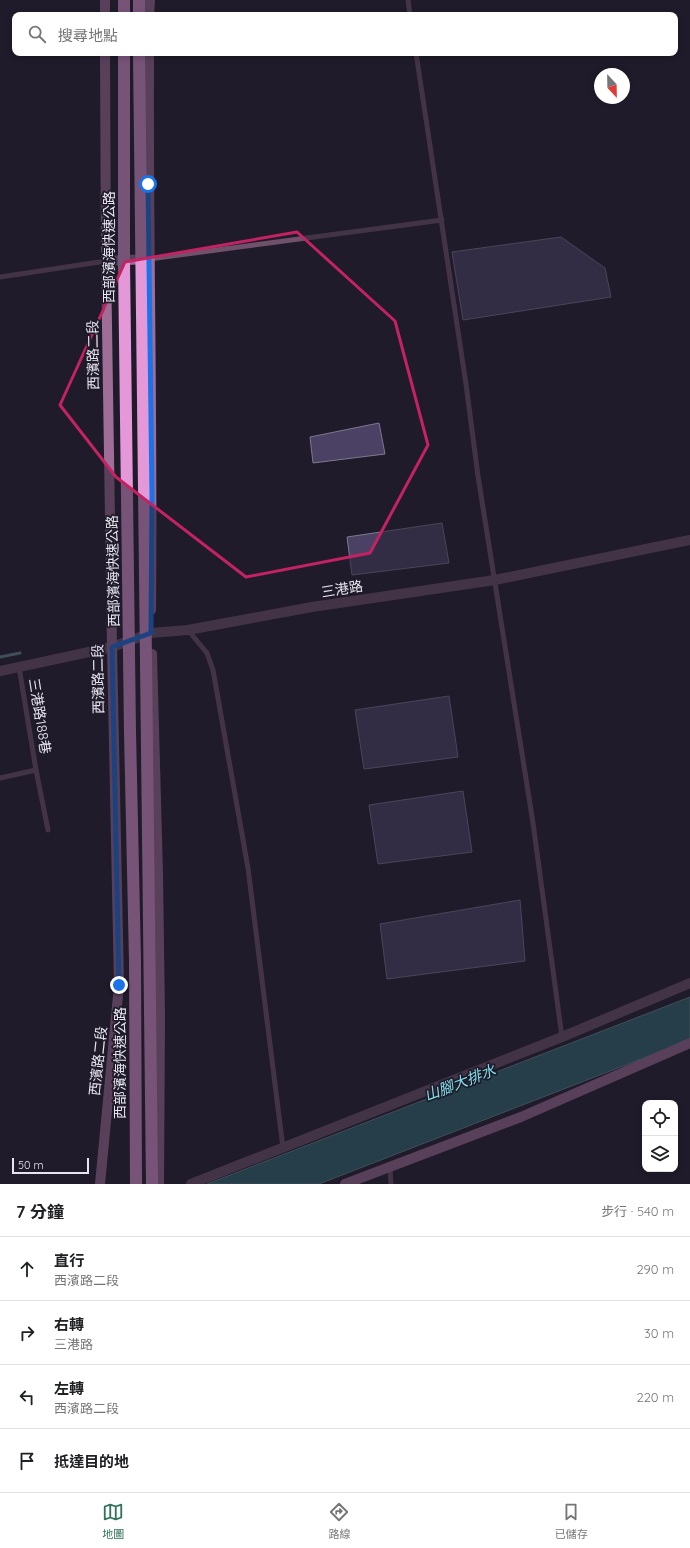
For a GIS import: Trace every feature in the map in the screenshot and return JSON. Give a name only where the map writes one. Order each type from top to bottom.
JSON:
[{"type":"highway","points":[[124,0],[124,12]]},
{"type":"highway","points":[[139,0],[139,12]]},
{"type":"highway","name":"西部濱海快速公路","points":[[124,56],[124,302],[135,961],[136,1184]]},
{"type":"highway","points":[[139,56],[152,1184]]},
{"type":"street","points":[[105,0],[105,12]]},
{"type":"street","points":[[149,12],[150,0]]},
{"type":"street","name":"西濱路二段","points":[[100,1184],[119,985],[106,261],[105,56]]},
{"type":"street","points":[[149,56],[149,259],[152,495],[151,633],[158,867],[160,1009],[159,1184]]},
{"type":"street","points":[[106,261],[149,259]]},
{"type":"street","name":"三港路","points":[[0,671],[112,647],[151,633],[188,630],[312,607],[495,580],[690,540]]},
{"type":"street","points":[[191,1184],[562,1037],[690,983]]},
{"type":"street","points":[[345,1184],[522,1117],[690,1043]]},
{"type":"lane","points":[[408,0],[410,12]]},
{"type":"lane","points":[[416,56],[442,220],[478,476],[532,823],[562,1037]]},
{"type":"lane","points":[[149,259],[442,220]]},
{"type":"lane","points":[[0,277],[106,261]]},
{"type":"lane","points":[[188,630],[207,653],[213,670],[248,868],[282,1148]]},
{"type":"lane","name":"三港路188巷","points":[[19,667],[36,770],[48,830]]},
{"type":"lane","name":"三港路188巷","points":[[0,778],[36,770]]},
{"type":"lane","points":[[390,1168],[391,1184]]},
{"type":"highlighted area","points":[[297,232],[395,321],[428,445],[370,553],[246,577],[116,477],[60,405],[125,262]]},
{"type":"shaded area","points":[[690,997],[690,1040],[319,1184],[207,1184]]},
{"type":"building","points":[[561,237],[605,268],[611,297],[463,320],[452,252]]},
{"type":"building","points":[[379,423],[385,454],[313,463],[310,437]]},
{"type":"building","points":[[442,523],[449,563],[352,575],[347,537]]},
{"type":"building","points":[[449,696],[458,757],[364,769],[355,710]]},
{"type":"building","points":[[463,791],[472,852],[378,864],[369,805]]},
{"type":"building","points":[[520,900],[525,961],[387,979],[380,924]]},
{"type":"waterway","points":[[0,657],[20,653]]},
{"type":"route","points":[[119,985],[112,647],[151,633],[152,495],[148,184]]},
{"type":"water label","name":"山腳大排水","points":[[460,1083]]}]
